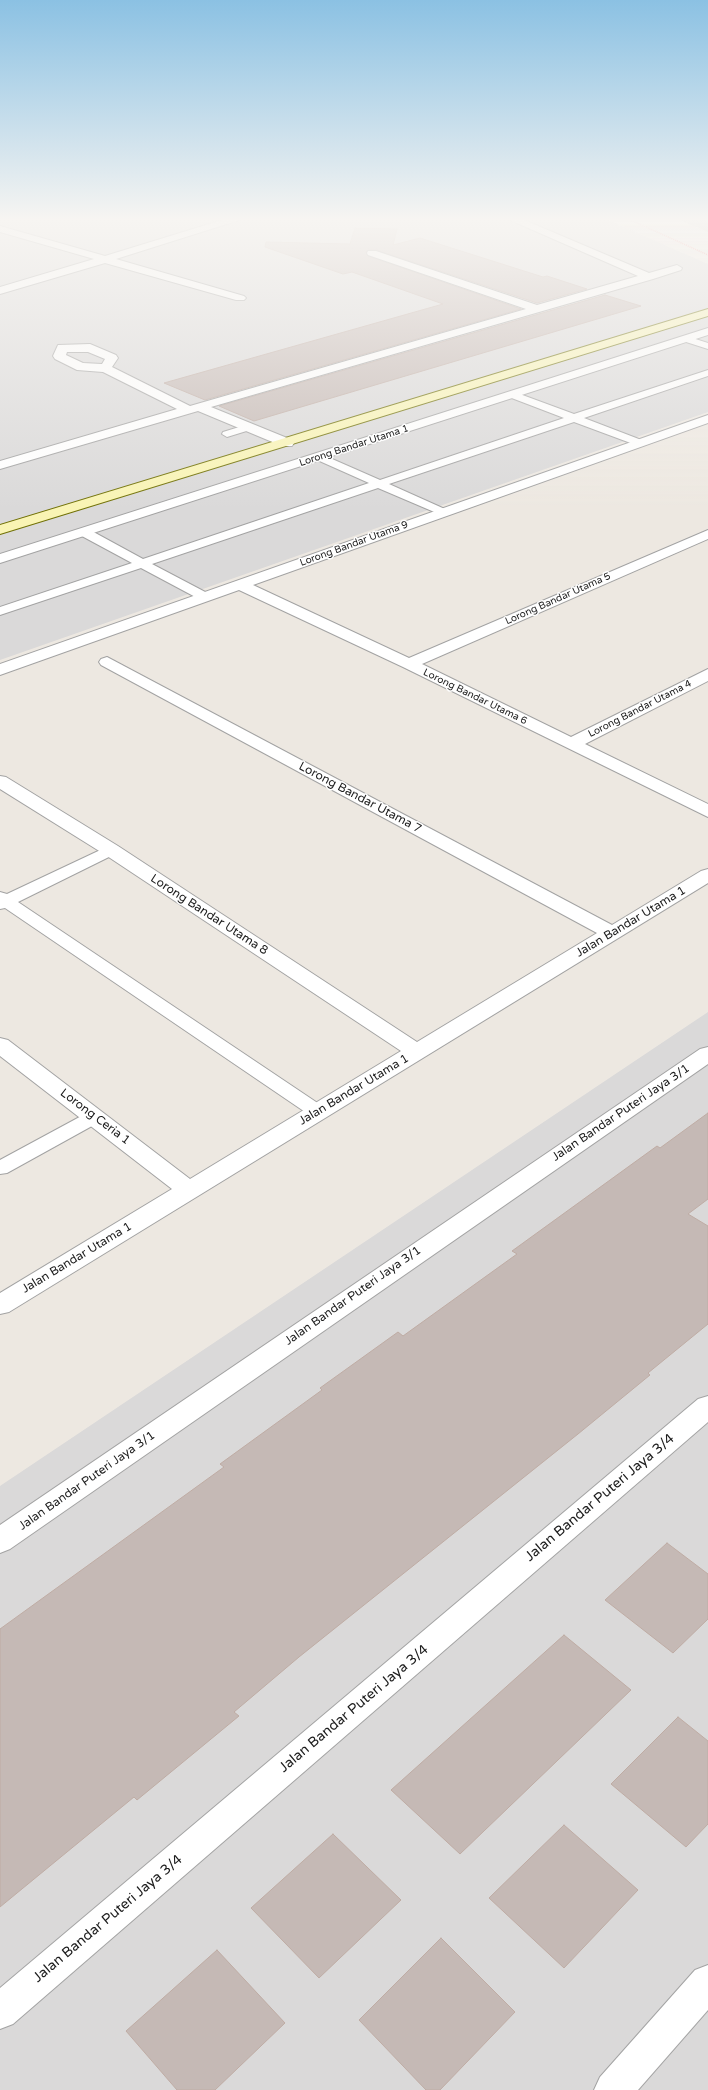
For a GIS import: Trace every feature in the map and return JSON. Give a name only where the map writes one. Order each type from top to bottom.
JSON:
[{"type":"street","points":[[0,465],[519,315]]},
{"type":"street","points":[[0,520],[671,315]]},
{"type":"street","points":[[0,530],[288,443],[700,315]]},
{"type":"street","name":"Lorong Bandar Utama 1","points":[[0,559],[708,331]]},
{"type":"street","points":[[105,368],[188,410],[249,427],[288,443]]},
{"type":"street","points":[[188,410],[196,421]]},
{"type":"street","name":"Lorong Bandar Utama 9","points":[[0,670],[708,419]]},
{"type":"street","points":[[215,429],[264,450]]},
{"type":"street","name":"Lorong Bandar Utama 5","points":[[409,664],[708,534]]},
{"type":"street","name":"Lorong Bandar Utama 6","points":[[240,585],[409,664],[708,811]]},
{"type":"street","name":"Lorong Bandar Utama 7","points":[[107,662],[612,933]]},
{"type":"street","name":"Lorong Bandar Utama 4","points":[[571,744],[708,674]]},
{"type":"street","name":"Lorong Bandar Utama 8","points":[[0,781],[111,850],[417,1052]]},
{"type":"street","name":"Jalan Bandar Utama 1","points":[[0,1305],[708,875]]},
{"type":"street","name":"Lorong Ceria 1","points":[[1,1046],[189,1190]]},
{"type":"street","name":"Jalan Bandar Puteri Jaya 3/1","points":[[0,1541],[396,1267],[708,1054]]},
{"type":"street","name":"Jalan Bandar Puteri Jaya 3/4","points":[[0,2011],[708,1406]]},
{"type":"street","points":[[613,2090],[708,1983]]},
{"type":"lane","points":[[686,338],[708,346]]},
{"type":"lane","points":[[0,611],[708,373]]},
{"type":"lane","points":[[513,395],[640,443]]},
{"type":"lane","points":[[228,434],[249,427]]},
{"type":"lane","points":[[319,457],[443,512]]},
{"type":"lane","points":[[84,532],[205,597]]},
{"type":"lane","points":[[2,901],[111,850]]},
{"type":"lane","points":[[2,901],[318,1112]]},
{"type":"lane","points":[[0,1168],[94,1117]]},
{"type":"shaded area","points":[[0,315],[708,315],[708,412],[0,660]]},
{"type":"shaded area","points":[[708,1012],[708,2090],[0,2090],[0,1486]]},
{"type":"building","points":[[406,315],[502,315],[205,400],[164,383]]},
{"type":"building","points":[[537,315],[612,315],[254,421],[219,406]]},
{"type":"building","points":[[708,1113],[708,1199],[688,1214],[708,1226],[708,1324],[648,1373],[650,1375],[578,1434],[299,1657],[234,1712],[239,1716],[137,1800],[134,1797],[0,1907],[0,1629],[224,1467],[220,1464],[322,1390],[320,1388],[398,1332],[403,1336],[517,1254],[512,1251],[657,1146],[660,1148]]},
{"type":"building","points":[[667,1543],[708,1574],[708,1619],[673,1653],[605,1600]]},
{"type":"building","points":[[564,1635],[631,1690],[460,1854],[391,1790]]},
{"type":"building","points":[[678,1717],[708,1741],[708,1824],[686,1847],[611,1784]]},
{"type":"building","points":[[564,1825],[638,1890],[564,1968],[489,1898]]},
{"type":"building","points":[[333,1834],[401,1900],[319,1978],[251,1908]]},
{"type":"building","points":[[441,1938],[515,2012],[440,2090],[426,2090],[359,2020]]},
{"type":"building","points":[[217,1950],[285,2023],[215,2090],[177,2090],[126,2031]]}]
